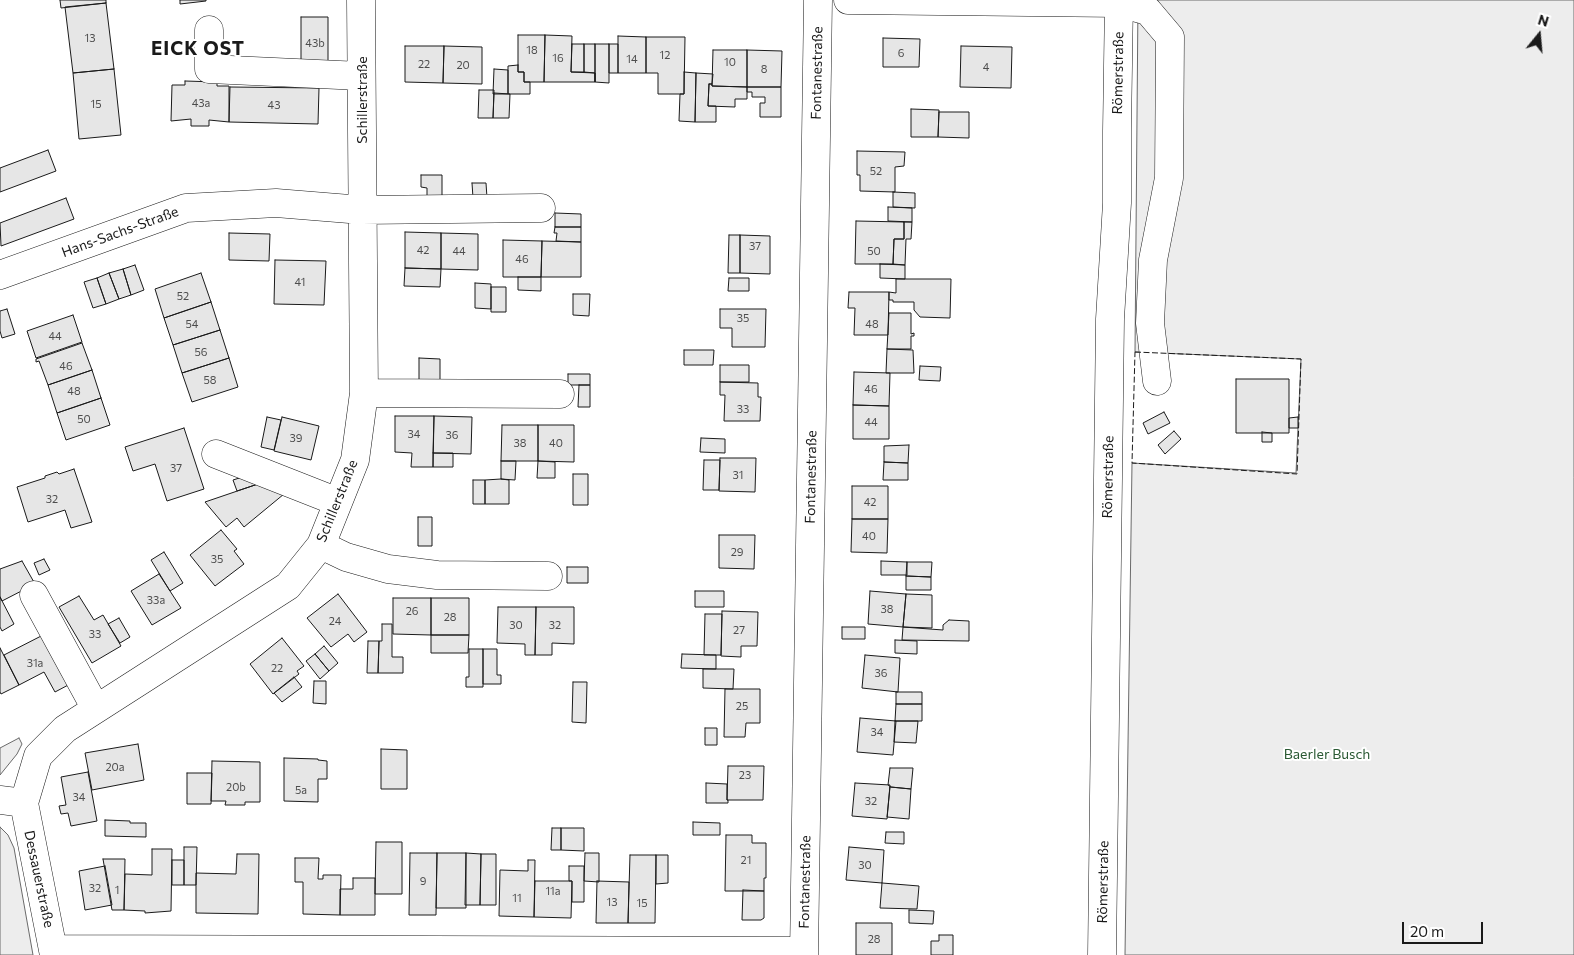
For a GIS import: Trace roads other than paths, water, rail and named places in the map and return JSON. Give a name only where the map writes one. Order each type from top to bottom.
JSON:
[{"type":"street","name":"Schillerstraße","points":[[12,802],[38,756],[65,729],[288,586],[321,545],[355,460],[364,393],[361,0]]},
{"type":"street","name":"Fontanestraße","points":[[804,953],[818,0]]},
{"type":"street","points":[[848,0],[1119,2],[1148,11],[1170,37],[1169,178],[1153,260],[1150,323],[1157,381]]},
{"type":"street","name":"Römerstraße","points":[[1102,955],[1110,319],[1117,203],[1119,2]]},
{"type":"street","points":[[208,30],[209,69],[362,76]]},
{"type":"street","name":"Hans-Sachs-Straße","points":[[0,275],[186,208],[276,203],[362,210],[541,208]]},
{"type":"street","points":[[364,393],[560,394]]},
{"type":"street","points":[[216,454],[338,502]]},
{"type":"street","points":[[321,545],[346,558],[388,569],[437,575],[548,576]]},
{"type":"street","points":[[34,596],[96,709]]},
{"type":"street","name":"Dessauerstraße","points":[[12,802],[54,952]]},
{"type":"street","points":[[54,952],[804,953]]},
{"type":"district","name":"EICK OST","points":[[198,49]]},
{"type":"park label","name":"Baerler Busch","points":[[1327,754]]}]
